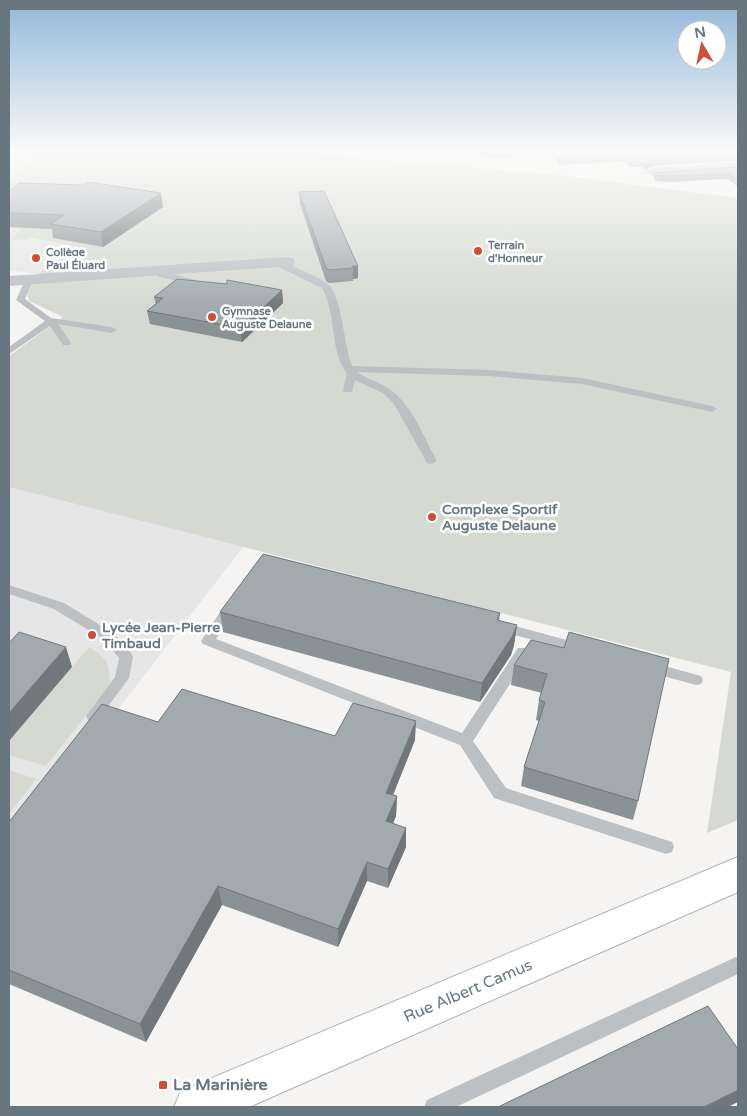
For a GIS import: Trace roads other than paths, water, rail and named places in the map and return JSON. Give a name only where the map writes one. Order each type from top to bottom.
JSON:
[{"type":"main road","name":"Rue Albert Camus","points":[[197,1107],[738,874]]},
{"type":"street","points":[[9,281],[281,262]]},
{"type":"lane","points":[[281,262],[325,286],[330,293],[335,307],[335,319],[351,372],[348,390]]},
{"type":"lane","points":[[154,270],[162,275],[218,286]]},
{"type":"lane","points":[[29,280],[20,300],[52,320],[59,328],[66,343]]},
{"type":"lane","points":[[9,351],[52,320],[112,330]]},
{"type":"lane","points":[[351,372],[489,373],[582,381],[712,409]]},
{"type":"lane","points":[[351,372],[391,394],[431,461]]},
{"type":"lane","points":[[9,590],[59,606],[108,636],[126,657],[122,678],[86,724]]},
{"type":"lane","points":[[239,593],[208,641],[465,741],[500,793],[666,846]]},
{"type":"lane","points":[[487,623],[591,651]]},
{"type":"lane","points":[[465,741],[534,636]]},
{"type":"lane","points":[[639,664],[696,680]]},
{"type":"lane","points":[[434,1107],[736,966]]},
{"type":"place","name":"Terrain d'Honneur","points":[[478,251]]},
{"type":"place","name":"Collège Paul Éluard","points":[[36,258]]},
{"type":"place","name":"Gymnase Auguste Delaune","points":[[212,317]]},
{"type":"place","name":"Complexe Sportif Auguste Delaune","points":[[432,517]]},
{"type":"place","name":"Lycée Jean-Pierre Timbaud","points":[[92,635]]},
{"type":"place","name":"La Marinière","points":[[163,1085]]}]
